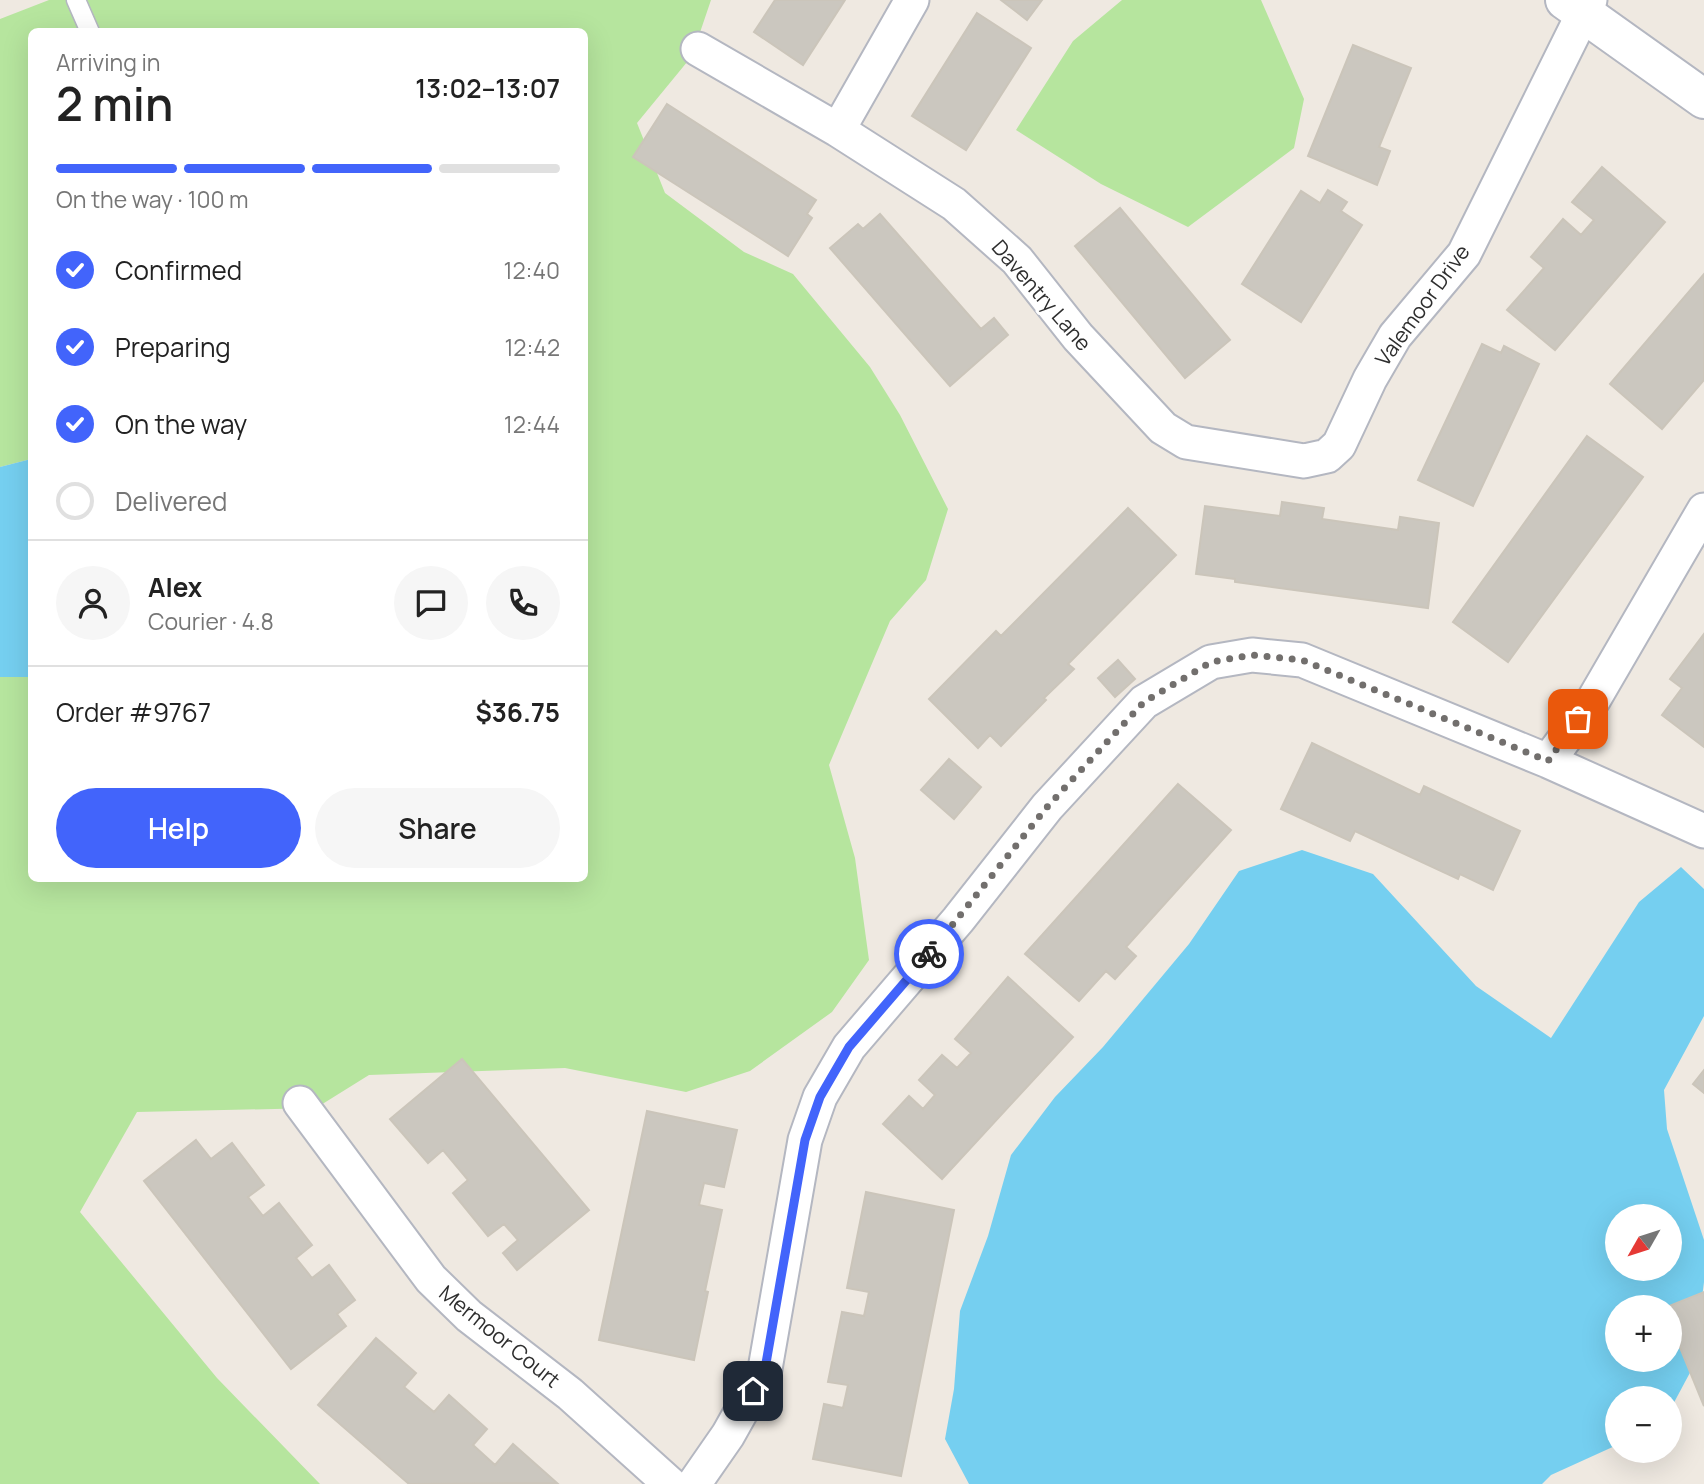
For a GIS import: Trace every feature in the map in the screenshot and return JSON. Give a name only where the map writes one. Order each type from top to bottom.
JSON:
[{"type":"street","points":[[838,130],[912,0]]},
{"type":"street","points":[[1579,4],[1704,99]]},
{"type":"street","name":"Valemoor Drive","points":[[1163,428],[1186,442],[1304,461],[1327,456],[1339,445],[1370,379],[1395,336],[1464,254],[1579,4]]},
{"type":"street","name":"Daventry Lane","points":[[698,49],[838,130],[954,204],[1017,260],[1078,337],[1163,428]]},
{"type":"street","points":[[1548,761],[1594,699],[1704,510]]},
{"type":"street","points":[[694,1484],[728,1435],[765,1369],[805,1140],[825,1087],[849,1047],[958,920],[1047,807],[1144,702],[1211,662],[1252,655],[1302,660],[1548,761],[1704,831]]},
{"type":"street","name":"Mermoor Court","points":[[300,1103],[431,1279],[469,1316],[570,1394],[670,1484]]},
{"type":"lane","points":[[76,0],[88,28]]},
{"type":"green space","points":[[49,0],[711,0],[692,56],[637,123],[665,193],[744,252],[793,274],[870,367],[900,415],[948,509],[926,580],[890,621],[829,765],[855,858],[869,960],[832,1012],[750,1071],[686,1092],[565,1068],[369,1075],[316,1108],[137,1112],[80,1212],[217,1378],[320,1484],[0,1484],[0,677],[28,677],[28,882],[588,882],[588,28],[28,28],[28,460],[0,467],[0,19]]},
{"type":"green space","points":[[1122,0],[1261,0],[1304,99],[1294,148],[1188,227],[1101,184],[1016,130],[1073,41]]},
{"type":"water","points":[[28,460],[28,677],[0,677],[0,467]]},
{"type":"water","points":[[1302,850],[1373,874],[1476,986],[1551,1038],[1639,902],[1681,867],[1704,889],[1704,1016],[1664,1090],[1667,1129],[1704,1240],[1704,1282],[1693,1367],[1682,1388],[1605,1386],[1605,1450],[1551,1475],[1542,1484],[969,1484],[945,1439],[954,1389],[960,1311],[988,1236],[1011,1155],[1055,1097],[1103,1047],[1189,944],[1239,871]]},
{"type":"building","points":[[775,0],[845,0],[803,65],[754,32]]},
{"type":"building","points":[[1001,0],[1042,0],[1027,20]]},
{"type":"building","points":[[977,13],[1031,48],[966,150],[912,116]]},
{"type":"building","points":[[1353,45],[1411,68],[1379,147],[1390,151],[1377,185],[1308,156]]},
{"type":"building","points":[[667,104],[816,200],[807,214],[812,218],[788,256],[633,157]]},
{"type":"building","points":[[1602,167],[1665,222],[1555,350],[1507,310],[1544,268],[1531,257],[1563,219],[1581,235],[1594,220],[1572,202]]},
{"type":"building","points":[[1328,190],[1347,202],[1341,211],[1362,225],[1301,322],[1242,284],[1301,191],[1320,203]]},
{"type":"building","points":[[1120,208],[1230,340],[1185,378],[1075,246]]},
{"type":"building","points":[[880,214],[981,329],[994,318],[1008,335],[950,386],[830,248],[858,224],[863,229]]},
{"type":"building","points":[[1704,274],[1704,380],[1662,429],[1610,384]]},
{"type":"building","points":[[1482,344],[1501,353],[1504,346],[1539,364],[1473,506],[1418,480]]},
{"type":"building","points":[[1587,436],[1643,477],[1508,662],[1453,622]]},
{"type":"building","points":[[1282,502],[1324,508],[1322,519],[1398,530],[1400,517],[1439,523],[1428,608],[1235,582],[1235,579],[1196,574],[1205,506],[1280,516]]},
{"type":"building","points":[[1128,508],[1176,555],[1068,664],[1074,669],[1001,746],[990,735],[978,748],[929,699],[996,631],[1001,636]]},
{"type":"building","points":[[1704,634],[1704,747],[1662,715],[1682,688],[1670,679]]},
{"type":"building","points":[[1118,660],[1135,679],[1115,697],[1098,678]]},
{"type":"building","points":[[1312,743],[1420,795],[1424,786],[1520,831],[1493,890],[1460,874],[1458,879],[1355,831],[1350,841],[1281,809]]},
{"type":"building","points":[[949,759],[981,787],[954,819],[921,790]]},
{"type":"building","points":[[1178,784],[1231,830],[1126,947],[1136,956],[1115,979],[1106,971],[1079,1001],[1025,954]]},
{"type":"building","points":[[1008,977],[1073,1037],[942,1179],[883,1124],[909,1096],[923,1109],[935,1095],[919,1080],[942,1055],[957,1068],[971,1053],[955,1039]]},
{"type":"building","points":[[462,1059],[589,1210],[517,1270],[503,1253],[518,1240],[504,1224],[488,1236],[453,1193],[468,1180],[443,1150],[428,1163],[390,1119]]},
{"type":"building","points":[[1704,1070],[1704,1093],[1693,1084]]},
{"type":"building","points":[[647,1111],[737,1130],[724,1187],[704,1183],[699,1205],[722,1210],[694,1360],[599,1340]]},
{"type":"building","points":[[196,1140],[211,1159],[232,1143],[264,1185],[248,1197],[263,1216],[279,1203],[312,1245],[296,1258],[312,1278],[329,1265],[355,1300],[337,1314],[346,1326],[291,1369],[144,1181]]},
{"type":"building","points":[[866,1192],[954,1210],[901,1476],[813,1459],[824,1404],[843,1408],[848,1385],[828,1382],[842,1312],[864,1316],[869,1292],[847,1288]]},
{"type":"building","points":[[1704,1292],[1704,1406],[1682,1352],[1682,1301]]},
{"type":"building","points":[[376,1338],[416,1373],[404,1387],[434,1412],[449,1395],[487,1429],[473,1445],[495,1465],[513,1444],[557,1483],[409,1484],[318,1405]]},
{"type":"way so far","points":[[929,954],[1047,807],[1144,702],[1211,662],[1252,655],[1302,660],[1548,761],[1578,719]]},
{"type":"route","points":[[753,1391],[765,1369],[805,1140],[820,1097],[849,1047],[929,954]]}]
